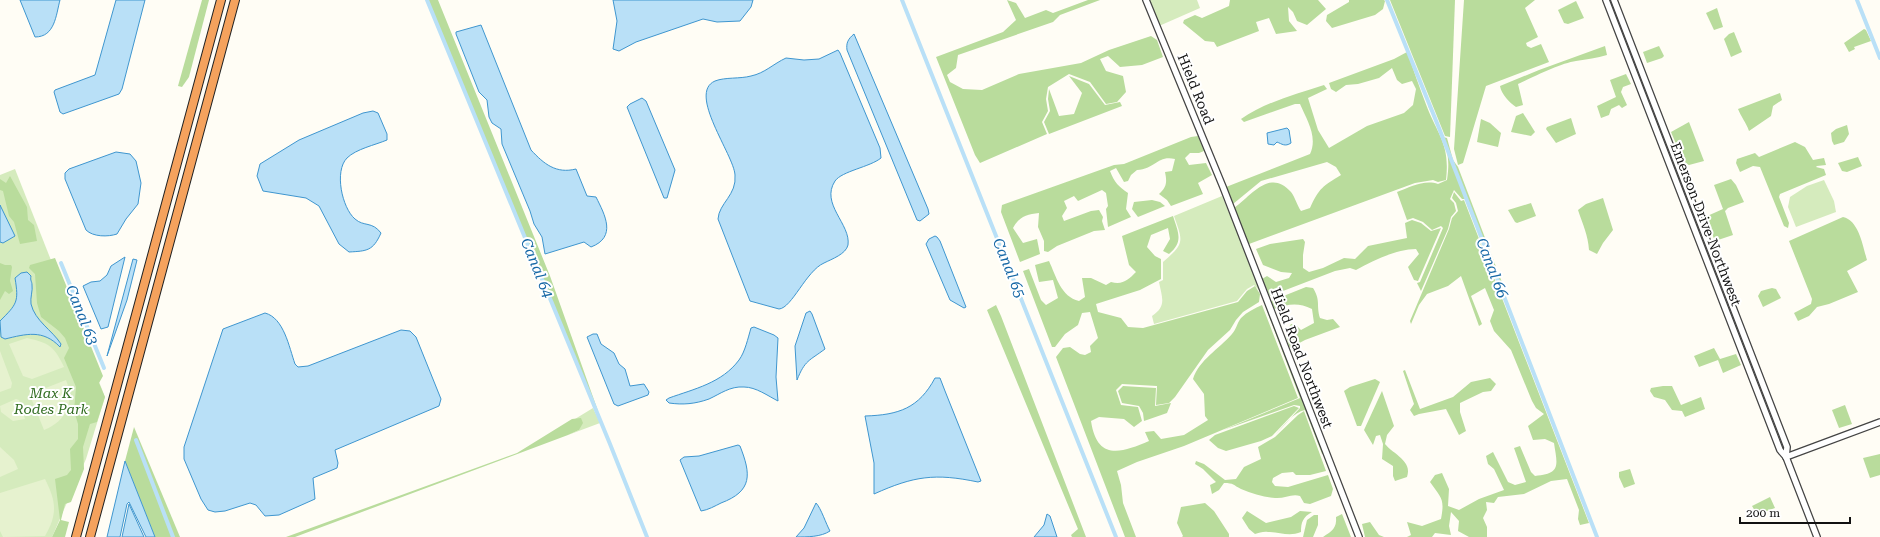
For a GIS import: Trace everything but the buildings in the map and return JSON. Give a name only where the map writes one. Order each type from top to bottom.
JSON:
[{"type":"highway","points":[[76,537],[221,0]]},
{"type":"highway","points":[[90,537],[235,0]]},
{"type":"street","name":"Hield Road","points":[[1146,0],[1223,187]]},
{"type":"street","name":"Emerson Drive Northwest","points":[[1606,0],[1780,450],[1786,456],[1817,537]]},
{"type":"street","name":"Emerson Drive Northwest","points":[[1614,0],[1787,447],[1786,456]]},
{"type":"street","name":"Hield Road Northwest","points":[[1223,187],[1358,537]]},
{"type":"street","points":[[1786,456],[1880,422]]},
{"type":"green space","points":[[202,0],[209,0],[189,77],[182,87],[178,86]]},
{"type":"green space","points":[[426,0],[438,0],[550,276],[598,411],[597,414],[543,279]]},
{"type":"green space","points":[[1007,0],[1016,3],[1025,18],[1046,10],[1053,13],[1088,0],[1100,0],[1060,15],[1053,22],[958,55],[956,68],[947,75],[950,82],[963,89],[982,90],[1019,74],[1081,63],[1109,50],[1151,36],[1157,40],[1163,57],[1142,65],[1120,67],[1108,56],[1100,59],[1106,71],[1123,76],[1126,92],[1117,102],[1106,104],[1090,82],[1069,74],[1048,87],[1046,99],[1048,111],[1042,122],[1047,134],[980,163],[975,155],[936,57],[1003,32],[1016,20]]},
{"type":"green space","points":[[1149,0],[1197,0],[1200,8],[1159,26]]},
{"type":"green space","points":[[1230,0],[1318,0],[1326,9],[1307,25],[1297,21],[1293,12],[1288,7],[1289,21],[1297,31],[1276,34],[1269,18],[1256,22],[1259,31],[1217,47],[1214,42],[1205,41],[1183,23],[1184,20],[1195,15],[1202,18],[1229,6]]},
{"type":"green space","points":[[1349,0],[1385,1],[1383,9],[1375,15],[1332,28],[1326,21],[1327,15],[1349,2]]},
{"type":"green space","points":[[1390,0],[1455,0],[1450,137],[1445,136]]},
{"type":"green space","points":[[1464,0],[1535,0],[1525,8],[1538,37],[1526,43],[1527,46],[1531,48],[1541,44],[1549,62],[1486,86],[1463,163],[1458,165],[1454,149]]},
{"type":"green space","points":[[1576,1],[1584,18],[1568,24],[1564,23],[1558,10]]},
{"type":"green space","points":[[1717,8],[1723,27],[1714,30],[1706,13]]},
{"type":"green space","points":[[1864,29],[1866,30],[1871,41],[1854,47],[1855,49],[1849,52],[1844,43]]},
{"type":"green space","points":[[1734,32],[1742,52],[1731,57],[1724,39],[1729,34]]},
{"type":"green space","points":[[1605,46],[1607,55],[1563,64],[1518,84],[1523,105],[1516,107],[1502,92],[1500,86]]},
{"type":"green space","points":[[1659,46],[1664,56],[1647,63],[1643,52]]},
{"type":"green space","points":[[1407,52],[1427,107],[1445,149],[1447,168],[1446,180],[1438,182],[1433,180],[1415,183],[1249,244],[1234,208],[1254,191],[1268,183],[1283,185],[1291,192],[1301,211],[1310,208],[1322,188],[1341,175],[1336,167],[1327,162],[1261,181],[1233,204],[1226,187],[1310,154],[1313,141],[1311,129],[1300,104],[1295,104],[1244,122],[1241,119],[1271,103],[1324,85],[1327,89],[1308,98],[1318,130],[1329,148],[1367,126],[1404,113],[1413,105],[1416,89],[1412,81],[1402,84],[1397,80],[1392,68],[1379,78],[1358,84],[1346,85],[1336,92],[1331,89],[1329,83],[1394,59]]},
{"type":"green space","points":[[1626,74],[1631,84],[1623,87],[1621,92],[1627,105],[1622,108],[1619,105],[1611,109],[1609,115],[1601,118],[1597,106],[1616,97],[1610,80]]},
{"type":"green space","points":[[1069,76],[1089,84],[1105,105],[1120,102],[1122,106],[1049,134],[1044,122],[1050,111],[1048,99],[1049,89],[1059,116],[1074,114],[1082,93]]},
{"type":"green space","points":[[1780,93],[1782,100],[1773,106],[1771,116],[1749,131],[1738,109]]},
{"type":"green space","points":[[1430,105],[1443,137],[1447,138],[1453,160],[1458,167],[1503,285],[1501,288],[1466,199],[1462,199],[1454,190],[1450,199],[1454,203],[1456,211],[1451,217],[1448,229],[1421,291],[1417,283],[1420,282],[1443,228],[1441,226],[1432,230],[1423,222],[1413,218],[1407,220],[1397,192],[1418,184],[1428,182],[1438,184],[1447,180],[1448,159],[1445,142],[1428,106]]},
{"type":"green space","points":[[1523,113],[1535,132],[1531,136],[1511,132],[1516,116]]},
{"type":"green space","points":[[1571,118],[1576,134],[1556,143],[1546,129],[1547,127]]},
{"type":"green space","points":[[1481,119],[1490,123],[1501,133],[1498,147],[1477,142]]},
{"type":"green space","points":[[1689,122],[1704,161],[1689,165],[1684,163],[1671,132]]},
{"type":"green space","points":[[1847,125],[1849,134],[1844,142],[1834,145],[1831,133],[1836,129]]},
{"type":"green space","points":[[1198,136],[1204,151],[1199,153],[1190,153],[1185,158],[1189,165],[1206,163],[1212,175],[1198,183],[1203,194],[1171,206],[1167,200],[1159,194],[1164,189],[1166,184],[1165,172],[1172,171],[1175,159],[1169,158],[1160,160],[1148,167],[1137,170],[1131,175],[1128,181],[1124,182],[1116,168],[1110,171],[1117,184],[1128,193],[1126,209],[1131,217],[1108,227],[1106,209],[1108,206],[1106,193],[1102,190],[1078,201],[1074,196],[1064,201],[1067,208],[1062,216],[1064,221],[1091,211],[1099,210],[1103,217],[1102,221],[1105,230],[1094,231],[1057,246],[1048,252],[1044,251],[1044,241],[1038,227],[1039,213],[1027,215],[1018,221],[1013,228],[1023,243],[1037,239],[1040,254],[1020,262],[1001,212],[1002,205],[1114,165],[1124,164],[1191,137]]},
{"type":"green space","points":[[1795,142],[1805,147],[1813,160],[1824,158],[1826,165],[1816,167],[1824,169],[1826,175],[1780,194],[1779,197],[1789,223],[1788,228],[1784,226],[1760,167],[1753,166],[1740,172],[1736,163],[1737,159],[1755,153],[1759,157]]},
{"type":"green space","points":[[1858,157],[1862,166],[1847,172],[1842,171],[1838,163]]},
{"type":"green space","name":"Max K Rodes Park","points":[[15,169],[105,397],[86,459],[52,537],[0,537],[0,175]]},
{"type":"green space","points":[[10,176],[27,207],[28,220],[34,225],[37,241],[20,244],[14,222],[9,216],[3,191],[0,190],[0,179],[6,183]]},
{"type":"green space","points":[[1731,179],[1736,185],[1744,202],[1728,208],[1725,211],[1733,235],[1715,241],[1705,217],[1723,209],[1714,185]]},
{"type":"green space","points":[[1824,180],[1834,201],[1836,212],[1796,227],[1788,207],[1790,197],[1807,186]]},
{"type":"green space","points":[[1454,192],[1461,201],[1464,200],[1589,523],[1580,525],[1578,519],[1579,510],[1567,479],[1551,481],[1524,494],[1498,497],[1494,503],[1486,502],[1487,510],[1483,518],[1487,527],[1487,537],[1469,537],[1458,531],[1459,521],[1451,512],[1449,526],[1451,535],[1435,533],[1432,537],[1407,537],[1411,535],[1407,522],[1422,526],[1441,519],[1443,507],[1442,502],[1430,482],[1435,475],[1442,473],[1449,489],[1448,506],[1459,510],[1479,499],[1504,490],[1494,469],[1488,464],[1486,456],[1493,452],[1508,482],[1515,485],[1526,482],[1514,448],[1520,446],[1531,472],[1535,476],[1550,473],[1556,467],[1554,443],[1545,439],[1533,440],[1528,426],[1544,414],[1536,408],[1532,401],[1511,350],[1494,331],[1490,321],[1494,310],[1485,288],[1471,296],[1482,324],[1479,326],[1461,276],[1448,286],[1427,294],[1419,305],[1411,324],[1410,321],[1449,229],[1452,218],[1458,211],[1456,203],[1452,198]]},
{"type":"green space","points":[[1222,196],[1262,293],[1254,285],[1247,289],[1237,301],[1154,324],[1152,316],[1160,309],[1162,305],[1159,282],[1163,280],[1163,262],[1179,246],[1180,242],[1179,231],[1174,216]]},
{"type":"green space","points":[[1603,198],[1613,230],[1597,254],[1589,250],[1578,210],[1586,204]]},
{"type":"green space","points":[[1152,200],[1160,202],[1165,206],[1138,217],[1132,209],[1134,202]]},
{"type":"green space","points":[[1531,203],[1536,216],[1517,223],[1515,222],[1508,210]]},
{"type":"green space","points":[[1173,216],[1178,232],[1178,241],[1174,250],[1169,254],[1163,251],[1170,239],[1168,228],[1151,235],[1147,247],[1155,256],[1161,259],[1161,279],[1140,290],[1096,304],[1098,312],[1121,318],[1128,327],[1143,328],[1238,302],[1247,291],[1255,286],[1260,294],[1259,302],[1243,312],[1230,330],[1208,350],[1175,397],[1169,403],[1156,405],[1157,386],[1122,384],[1116,390],[1121,405],[1138,407],[1142,421],[1134,427],[1124,419],[1099,417],[1091,421],[1094,434],[1099,443],[1105,448],[1112,450],[1129,449],[1149,441],[1145,432],[1154,431],[1161,439],[1184,435],[1208,420],[1205,416],[1204,394],[1193,379],[1196,372],[1205,360],[1233,332],[1241,318],[1251,310],[1262,305],[1298,398],[1184,446],[1137,462],[1117,471],[1121,485],[1123,503],[1136,537],[1125,537],[1056,357],[1063,348],[1070,347],[1080,354],[1085,355],[1091,352],[1090,346],[1098,338],[1090,312],[1082,313],[1078,325],[1065,334],[1055,347],[1052,347],[1023,271],[1029,269],[1041,300],[1046,305],[1058,298],[1053,280],[1039,282],[1035,265],[1049,261],[1063,291],[1073,299],[1079,301],[1085,297],[1082,278],[1091,278],[1106,285],[1111,282],[1119,283],[1125,281],[1136,272],[1129,265],[1122,236]]},
{"type":"green space","points":[[1843,217],[1848,219],[1857,228],[1867,260],[1847,271],[1858,292],[1829,304],[1817,307],[1809,316],[1798,321],[1794,313],[1811,304],[1812,299],[1789,241]]},
{"type":"green space","points":[[1412,220],[1421,223],[1431,231],[1441,228],[1418,281],[1414,280],[1408,267],[1419,254],[1416,249],[1393,253],[1377,259],[1356,270],[1350,268],[1335,271],[1270,296],[1262,279],[1267,276],[1276,282],[1289,278],[1292,273],[1281,272],[1263,265],[1256,249],[1270,244],[1303,239],[1305,242],[1303,268],[1309,272],[1323,268],[1344,258],[1355,259],[1368,246],[1407,238],[1405,223]]},
{"type":"green space","points":[[55,258],[103,376],[99,383],[105,397],[97,422],[90,424],[83,447],[84,469],[71,502],[65,504],[61,520],[69,522],[65,537],[52,537],[60,520],[55,479],[67,475],[71,470],[70,449],[78,439],[78,424],[74,411],[76,387],[64,358],[69,348],[65,338],[59,331],[41,317],[37,303],[35,274],[29,268],[30,265]]},
{"type":"green space","points":[[0,263],[11,265],[12,267],[10,281],[13,291],[9,294],[5,291],[0,300]]},
{"type":"green space","points":[[1306,287],[1313,288],[1315,292],[1318,300],[1320,318],[1327,320],[1333,319],[1340,327],[1305,340],[1290,348],[1287,336],[1289,327],[1291,324],[1295,324],[1301,330],[1314,323],[1312,309],[1302,305],[1293,304],[1274,309],[1271,301]]},
{"type":"green space","points":[[1772,288],[1776,289],[1781,298],[1763,307],[1758,296],[1761,291]]},
{"type":"green space","points":[[996,305],[1086,537],[1072,537],[1071,535],[1078,529],[987,310]]},
{"type":"green space","points":[[1267,311],[1270,315],[1324,454],[1322,454],[1305,410],[1297,413],[1290,419],[1300,408],[1300,406],[1294,405],[1223,430],[1300,398]]},
{"type":"green space","points":[[27,338],[50,346],[57,354],[64,367],[32,379],[23,376],[9,344]]},
{"type":"green space","points":[[1714,348],[1720,359],[1736,354],[1741,365],[1723,373],[1718,360],[1699,367],[1694,356]]},
{"type":"green space","points":[[0,351],[12,383],[11,388],[0,392]]},
{"type":"green space","points":[[1405,370],[1420,409],[1453,397],[1471,382],[1490,378],[1496,384],[1491,391],[1483,392],[1460,403],[1460,412],[1466,431],[1459,435],[1446,409],[1414,416],[1410,410],[1414,404],[1403,371]]},
{"type":"green space","points":[[1375,379],[1380,382],[1361,426],[1357,426],[1344,391],[1350,387]]},
{"type":"green space","points":[[66,380],[69,388],[69,404],[67,410],[58,422],[44,430],[31,398],[33,393]]},
{"type":"green space","points":[[1123,386],[1156,388],[1155,406],[1171,403],[1167,413],[1144,421],[1143,413],[1139,406],[1122,403],[1118,391]]},
{"type":"green space","points":[[1672,386],[1681,405],[1701,397],[1705,409],[1685,417],[1682,411],[1672,410],[1665,400],[1654,397],[1650,391],[1651,388]]},
{"type":"green space","points":[[1382,391],[1394,426],[1387,435],[1385,444],[1405,462],[1408,471],[1407,477],[1395,481],[1393,476],[1393,466],[1382,459],[1383,444],[1380,435],[1376,436],[1373,445],[1364,430]]},
{"type":"green space","points":[[16,399],[19,400],[25,419],[13,421],[1,412],[0,406]]},
{"type":"green space","points":[[1845,405],[1852,424],[1839,428],[1832,410]]},
{"type":"green space","points":[[1294,406],[1299,408],[1272,436],[1261,441],[1226,451],[1218,448],[1209,440],[1215,435]]},
{"type":"green space","points":[[593,408],[600,423],[568,435],[579,430],[581,419],[575,419]]},
{"type":"green space","points":[[1304,411],[1326,471],[1310,475],[1296,475],[1293,472],[1282,473],[1273,478],[1272,482],[1275,486],[1288,487],[1328,475],[1333,489],[1331,496],[1310,504],[1304,503],[1300,496],[1297,495],[1278,498],[1267,497],[1249,492],[1232,484],[1224,483],[1219,490],[1212,494],[1210,485],[1216,482],[1203,469],[1195,464],[1196,461],[1204,464],[1225,480],[1236,479],[1244,467],[1261,459],[1258,447],[1275,437]]},
{"type":"green space","points":[[581,418],[583,423],[579,430],[568,435],[295,537],[286,537],[517,453],[572,419]]},
{"type":"green space","points":[[134,427],[180,537],[155,537],[125,461]]},
{"type":"green space","points":[[0,447],[14,460],[18,469],[0,477]]},
{"type":"green space","points":[[1880,454],[1880,475],[1870,478],[1863,458]]},
{"type":"green space","points":[[1630,469],[1635,484],[1624,488],[1619,477],[1619,472]]},
{"type":"green space","points":[[45,479],[53,501],[54,514],[45,536],[3,537],[0,531],[0,493]]},
{"type":"green space","points":[[1770,497],[1775,508],[1761,513],[1755,511],[1752,506]]},
{"type":"green space","points":[[1205,503],[1214,511],[1229,534],[1229,537],[1182,537],[1183,536],[1177,523],[1181,507]]},
{"type":"green space","points":[[1247,511],[1266,523],[1291,517],[1300,511],[1312,512],[1303,520],[1301,532],[1288,534],[1265,532],[1255,534],[1249,529],[1242,518]]},
{"type":"green space","points":[[1342,514],[1351,537],[1323,537],[1335,527],[1336,517]]},
{"type":"green space","points":[[1314,515],[1318,515],[1318,525],[1313,537],[1303,537],[1307,520]]},
{"type":"green space","points":[[1370,522],[1379,535],[1384,537],[1365,537],[1362,524]]},
{"type":"water","points":[[20,0],[60,0],[54,24],[47,33],[42,36],[35,37]]},
{"type":"water","points":[[116,0],[145,0],[122,89],[119,94],[63,114],[60,112],[54,92],[55,90],[95,75]]},
{"type":"water","points":[[613,0],[753,0],[751,7],[740,21],[717,22],[703,19],[636,42],[619,51],[613,49],[617,21]]},
{"type":"water","points":[[481,25],[531,150],[551,167],[562,170],[576,169],[587,196],[596,197],[603,211],[607,225],[604,238],[599,243],[591,247],[584,242],[545,254],[542,237],[534,224],[502,144],[501,129],[492,123],[489,117],[487,100],[479,92],[456,34],[456,32]]},
{"type":"water","points":[[854,34],[928,209],[929,214],[920,221],[917,220],[847,50],[848,41]]},
{"type":"water","points":[[838,50],[880,148],[881,158],[844,174],[835,181],[831,189],[833,206],[848,237],[848,245],[845,251],[817,267],[789,303],[784,307],[779,309],[750,301],[718,219],[721,208],[733,188],[735,175],[733,166],[709,111],[706,98],[708,88],[715,81],[756,75],[786,58],[804,60],[819,59]]},
{"type":"water","points":[[642,98],[646,101],[675,170],[667,198],[664,198],[627,107]]},
{"type":"water","points":[[373,111],[378,113],[387,134],[387,140],[360,150],[347,158],[343,164],[340,180],[343,198],[350,214],[358,221],[378,229],[381,233],[369,249],[349,252],[339,244],[319,206],[306,198],[263,191],[257,176],[260,164],[299,140],[363,113]]},
{"type":"water","points":[[1287,128],[1289,130],[1291,143],[1285,145],[1277,142],[1274,145],[1268,144],[1267,133]]},
{"type":"water","points":[[116,152],[130,154],[136,161],[141,183],[138,204],[126,219],[117,234],[105,236],[93,234],[86,230],[65,179],[65,173],[69,169]]},
{"type":"water","points":[[0,205],[15,236],[3,243],[0,242]]},
{"type":"water","points":[[935,236],[940,241],[966,307],[964,308],[950,300],[926,244],[929,239]]},
{"type":"water","points":[[125,257],[108,327],[101,329],[83,286],[91,282],[100,281],[107,275],[111,266]]},
{"type":"water","points":[[133,259],[137,260],[127,300],[107,356]]},
{"type":"water","points":[[27,272],[31,276],[31,304],[33,310],[61,344],[60,347],[54,341],[41,335],[34,334],[5,339],[1,337],[0,321],[13,306],[16,298],[17,292],[15,278],[21,273]]},
{"type":"water","points":[[810,311],[825,349],[811,359],[802,368],[797,380],[795,346],[806,313]]},
{"type":"water","points":[[265,313],[277,321],[281,327],[285,334],[295,364],[298,367],[308,366],[401,330],[410,331],[416,337],[441,399],[439,406],[335,450],[338,463],[337,468],[313,478],[315,499],[279,515],[265,516],[256,505],[250,503],[225,511],[215,512],[208,510],[201,499],[184,459],[184,447],[223,329]]},
{"type":"water","points":[[754,327],[778,338],[776,377],[778,401],[748,387],[730,389],[709,399],[694,403],[674,404],[669,403],[666,400],[716,380],[732,368],[741,357],[751,328]]},
{"type":"water","points":[[597,334],[601,344],[614,353],[619,364],[625,369],[630,386],[644,384],[649,392],[648,395],[618,406],[614,404],[587,337]]},
{"type":"water","points":[[935,378],[940,378],[981,481],[978,482],[937,477],[925,478],[901,483],[874,494],[874,463],[865,416],[888,414],[907,408],[922,396]]},
{"type":"water","points":[[738,445],[740,446],[744,456],[746,465],[747,480],[744,487],[739,493],[731,498],[709,509],[701,511],[680,460],[684,457],[699,456]]},
{"type":"water","points":[[125,461],[155,537],[146,537],[129,502],[127,504],[120,537],[107,537]]},
{"type":"water","points":[[816,503],[820,508],[830,531],[818,536],[796,537],[804,528]]},
{"type":"water","points":[[129,504],[144,537],[122,537]]},
{"type":"water","points":[[1047,514],[1050,516],[1057,537],[1034,537],[1044,525]]},
{"type":"waterway","name":"Canal 64","points":[[427,0],[647,537]]},
{"type":"waterway","name":"Canal 65","points":[[902,0],[1116,537]]},
{"type":"waterway","name":"Canal 66","points":[[1387,0],[1439,128],[1597,537]]},
{"type":"waterway","points":[[1857,0],[1880,58]]},
{"type":"waterway","name":"Canal 63","points":[[61,263],[104,368]]},
{"type":"waterway","name":"Canal 63","points":[[136,440],[173,537]]}]
